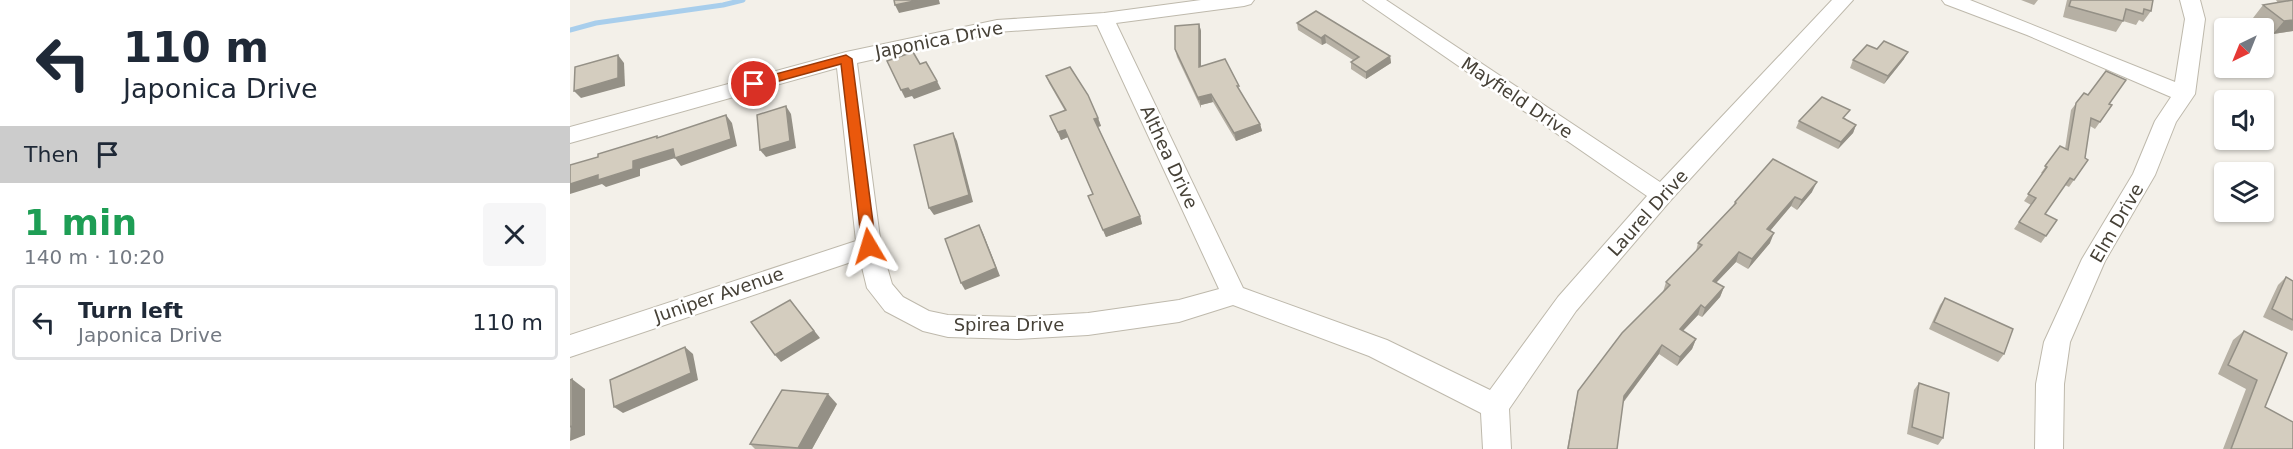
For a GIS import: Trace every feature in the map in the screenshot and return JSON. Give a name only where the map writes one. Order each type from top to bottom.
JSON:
[{"type":"street","name":"Japonica Drive","points":[[570,135],[846,59],[997,26],[1104,19],[1244,0]]},
{"type":"street","name":"Mayfield Drive","points":[[1373,0],[1662,195]]},
{"type":"street","name":"Laurel Drive","points":[[1496,406],[1567,304],[1662,195],[1843,0]]},
{"type":"street","points":[[1952,0],[2034,30],[2184,93]]},
{"type":"street","name":"Elm Drive","points":[[2049,449],[2050,384],[2057,342],[2094,259],[2144,175],[2166,121],[2184,93],[2195,19],[2190,0]]},
{"type":"street","name":"Althea Drive","points":[[1104,19],[1234,295]]},
{"type":"street","name":"Spirea Drive","points":[[846,59],[869,246],[880,288],[894,303],[923,320],[948,326],[1017,328],[1088,324],[1179,311],[1234,295]]},
{"type":"street","name":"Juniper Avenue","points":[[570,346],[869,246]]},
{"type":"street","points":[[1234,295],[1378,348],[1496,406],[1497,449]]},
{"type":"building","points":[[894,0],[919,0],[895,5]]},
{"type":"building","points":[[2071,0],[2153,0],[2151,11],[2144,9],[2143,14],[2126,9],[2123,21],[2069,6]]},
{"type":"building","points":[[2293,0],[2293,20],[2284,21],[2263,5]]},
{"type":"building","points":[[1316,11],[1390,56],[1366,72],[1351,62],[1359,57],[1325,35],[1321,38],[1297,23]]},
{"type":"building","points":[[1199,24],[1199,67],[1225,59],[1239,86],[1237,86],[1260,124],[1234,133],[1211,94],[1199,97],[1199,100],[1175,49],[1175,26]]},
{"type":"building","points":[[1884,41],[1908,52],[1888,76],[1853,60],[1867,45],[1877,49]]},
{"type":"building","points":[[913,52],[920,64],[926,62],[937,81],[910,91],[908,88],[901,90],[887,61]]},
{"type":"building","points":[[618,55],[618,78],[574,91],[575,67]]},
{"type":"building","points":[[1070,67],[1088,95],[1098,118],[1094,119],[1140,216],[1103,230],[1088,196],[1093,194],[1065,130],[1058,132],[1050,116],[1066,110],[1046,76]]},
{"type":"building","points":[[2106,71],[2126,80],[2109,104],[2112,105],[2100,122],[2091,118],[2085,158],[2088,160],[2074,180],[2070,178],[2045,214],[2057,220],[2046,236],[2019,222],[2036,198],[2028,194],[2060,146],[2068,150],[2076,103],[2084,93],[2088,95]]},
{"type":"building","points":[[1822,97],[1850,110],[1843,118],[1856,125],[1841,142],[1799,121]]},
{"type":"building","points":[[786,106],[790,141],[760,150],[757,115]]},
{"type":"building","points":[[726,115],[731,139],[675,158],[673,149],[633,161],[633,169],[598,180],[598,175],[570,184],[570,165],[598,157],[598,154],[657,136],[657,138]]},
{"type":"building","points":[[953,133],[969,195],[929,208],[914,145]]},
{"type":"building","points":[[1773,159],[1817,182],[1802,200],[1795,197],[1767,229],[1774,233],[1752,259],[1739,252],[1713,281],[1724,287],[1705,308],[1701,305],[1680,329],[1696,339],[1680,357],[1662,345],[1624,396],[1617,449],[1568,449],[1578,391],[1622,333],[1670,285],[1666,282],[1702,245],[1698,243]]},
{"type":"building","points":[[979,225],[996,268],[961,283],[945,239]]},
{"type":"building","points":[[2286,277],[2293,281],[2293,320],[2272,309]]},
{"type":"building","points":[[1945,298],[2013,329],[2004,354],[1934,322]]},
{"type":"building","points":[[790,300],[814,331],[775,355],[751,322]]},
{"type":"building","points":[[2244,331],[2287,353],[2265,407],[2293,422],[2293,449],[2231,449],[2257,380],[2228,365]]},
{"type":"building","points":[[685,347],[691,373],[614,407],[610,380]]},
{"type":"building","points":[[572,379],[572,426],[570,427],[570,380]]},
{"type":"building","points":[[1919,383],[1949,393],[1943,438],[1912,427]]},
{"type":"building","points":[[782,390],[828,394],[798,448],[750,444]]},
{"type":"waterway","points":[[570,30],[596,23],[723,5],[743,0]]},
{"type":"route","points":[[754,84],[846,59],[869,246]]}]
